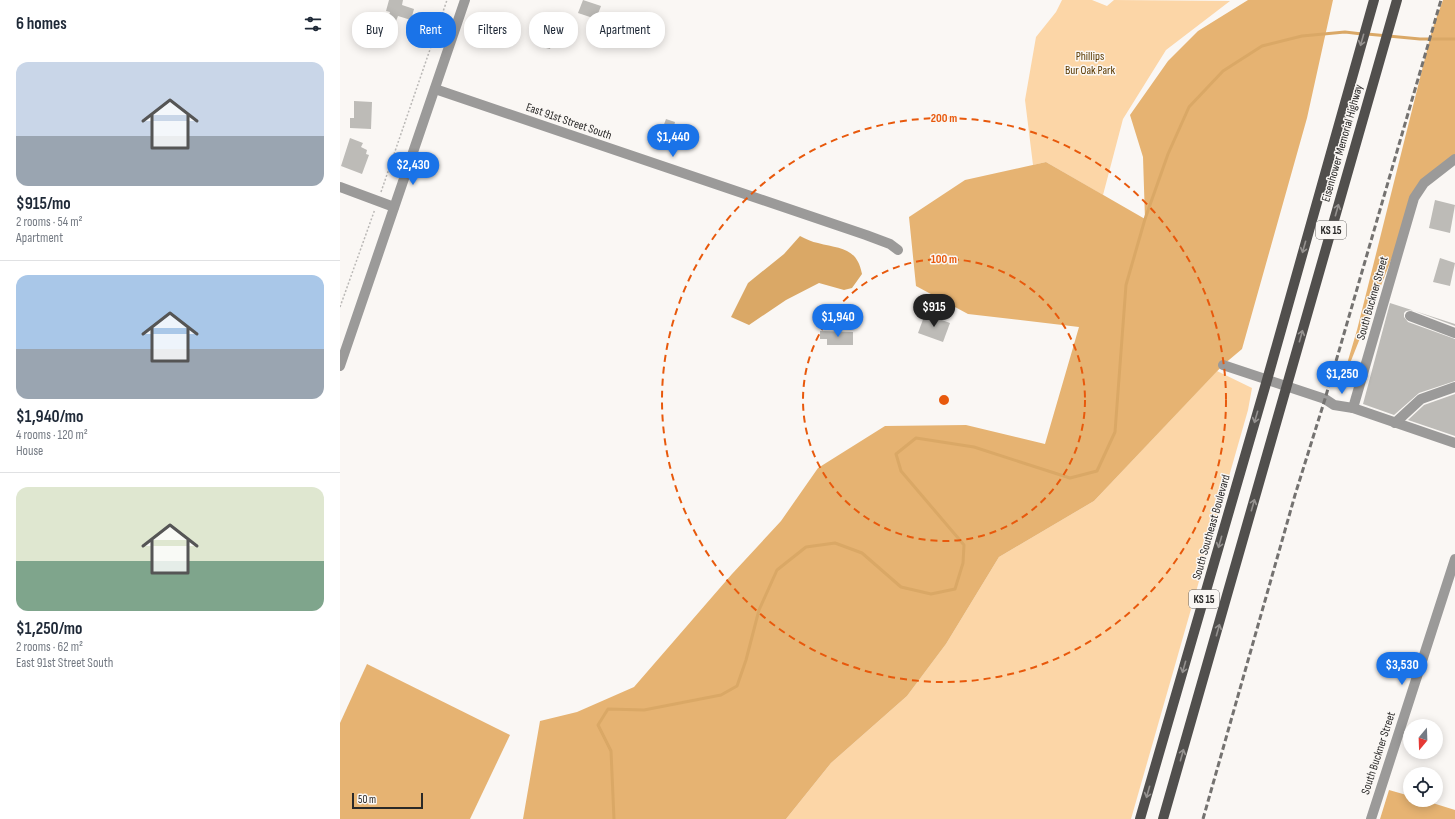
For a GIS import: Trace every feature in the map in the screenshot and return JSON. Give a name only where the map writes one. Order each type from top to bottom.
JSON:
[{"type":"main road","name":"Eisenhower Memorial Highway","points":[[1267,380],[1373,3]]},
{"type":"main road","name":"Eisenhower Memorial Highway","points":[[1287,387],[1375,74],[1396,5]]},
{"type":"main road","name":"South Southeast Boulevard","points":[[1140,819],[1267,380]]},
{"type":"main road","name":"KS 15","points":[[1163,819],[1287,387]]},
{"type":"street","points":[[340,366],[465,0]]},
{"type":"street","name":"East 91st Street South","points":[[435,89],[866,235],[890,244],[898,250]]},
{"type":"street","name":"South Buckner Street","points":[[1353,408],[1417,194],[1424,183],[1455,159]]},
{"type":"street","points":[[340,187],[394,207]]},
{"type":"street","points":[[1410,316],[1455,333]]},
{"type":"street","points":[[1224,365],[1287,387],[1325,398],[1334,404],[1353,408],[1455,443]]},
{"type":"street","points":[[1395,423],[1422,399],[1455,387]]},
{"type":"street","name":"South Buckner Street","points":[[1371,819],[1455,559]]},
{"type":"path","points":[[340,307],[447,0]]},
{"type":"green space","name":"Phillips Bur Oak Park","points":[[1062,0],[1092,0],[1107,6],[1114,0],[1230,1],[1166,50],[1123,119],[1103,195],[1046,162],[1033,165],[1025,100],[1036,37],[1056,12]]},
{"type":"green space","points":[[1217,371],[1252,388],[1248,410],[1131,819],[786,819],[831,763],[907,696],[946,644],[999,557],[1094,501]]},
{"type":"shaded area","points":[[1248,0],[1333,0],[1307,118],[1242,349],[1223,365],[1094,501],[999,557],[946,644],[907,696],[831,763],[786,819],[523,819],[540,721],[577,712],[634,687],[732,574],[781,521],[818,468],[885,426],[966,425],[1045,444],[1079,327],[968,314],[916,286],[909,217],[965,180],[1046,162],[1145,219],[1143,157],[1130,115],[1168,61],[1198,31]]},
{"type":"shaded area","points":[[1443,0],[1455,0],[1455,156],[1417,195],[1339,391],[1357,330],[1432,30]]},
{"type":"shaded area","points":[[800,236],[814,242],[840,248],[852,254],[860,265],[862,274],[852,288],[844,290],[819,283],[786,300],[749,325],[731,317],[748,283],[784,254]]},
{"type":"shaded area","points":[[367,664],[510,735],[470,819],[340,819],[340,723]]},
{"type":"shaded area","points":[[1389,790],[1403,794],[1403,807],[1443,806],[1455,810],[1455,819],[1380,819]]},
{"type":"building","points":[[389,0],[403,0],[402,5],[414,9],[413,12],[406,12],[406,18],[398,16],[398,12],[386,11]]},
{"type":"building","points":[[583,0],[601,6],[599,12],[586,12],[586,16],[578,13]]},
{"type":"building","points":[[354,101],[372,102],[371,129],[350,128],[350,118],[354,118]]},
{"type":"building","points":[[666,119],[675,122],[674,126],[679,128],[674,143],[659,138]]},
{"type":"building","points":[[350,138],[363,143],[361,147],[367,150],[366,154],[369,155],[362,174],[341,166]]},
{"type":"building","points":[[1435,200],[1455,205],[1450,233],[1429,228]]},
{"type":"building","points":[[1440,258],[1455,263],[1450,286],[1433,282]]},
{"type":"building","points":[[1390,303],[1412,310],[1404,313],[1404,317],[1408,322],[1455,339],[1455,381],[1419,393],[1394,415],[1363,404]]},
{"type":"building","points":[[1414,311],[1455,324],[1455,326]]},
{"type":"building","points":[[925,314],[950,323],[943,342],[918,333]]},
{"type":"building","points":[[820,331],[853,332],[853,345],[827,345],[827,339],[820,339]]},
{"type":"building","points":[[1455,394],[1455,436],[1408,420],[1424,405]]},
{"type":"waterway","points":[[614,819],[611,751],[598,725],[608,709],[644,710],[721,695],[737,686],[746,660],[759,610],[777,570],[806,547],[835,543],[862,553],[901,587],[931,594],[955,589],[963,563],[964,545],[901,471],[896,454],[916,438],[974,447],[1070,478],[1097,471],[1115,432],[1126,285],[1145,219],[1168,154],[1189,107],[1223,71],[1262,46],[1302,36],[1345,32],[1362,34]]},
{"type":"waterway","points":[[1367,34],[1420,39],[1455,39]]},
{"type":"railway","points":[[1203,819],[1295,495],[1325,399],[1441,0]]}]
